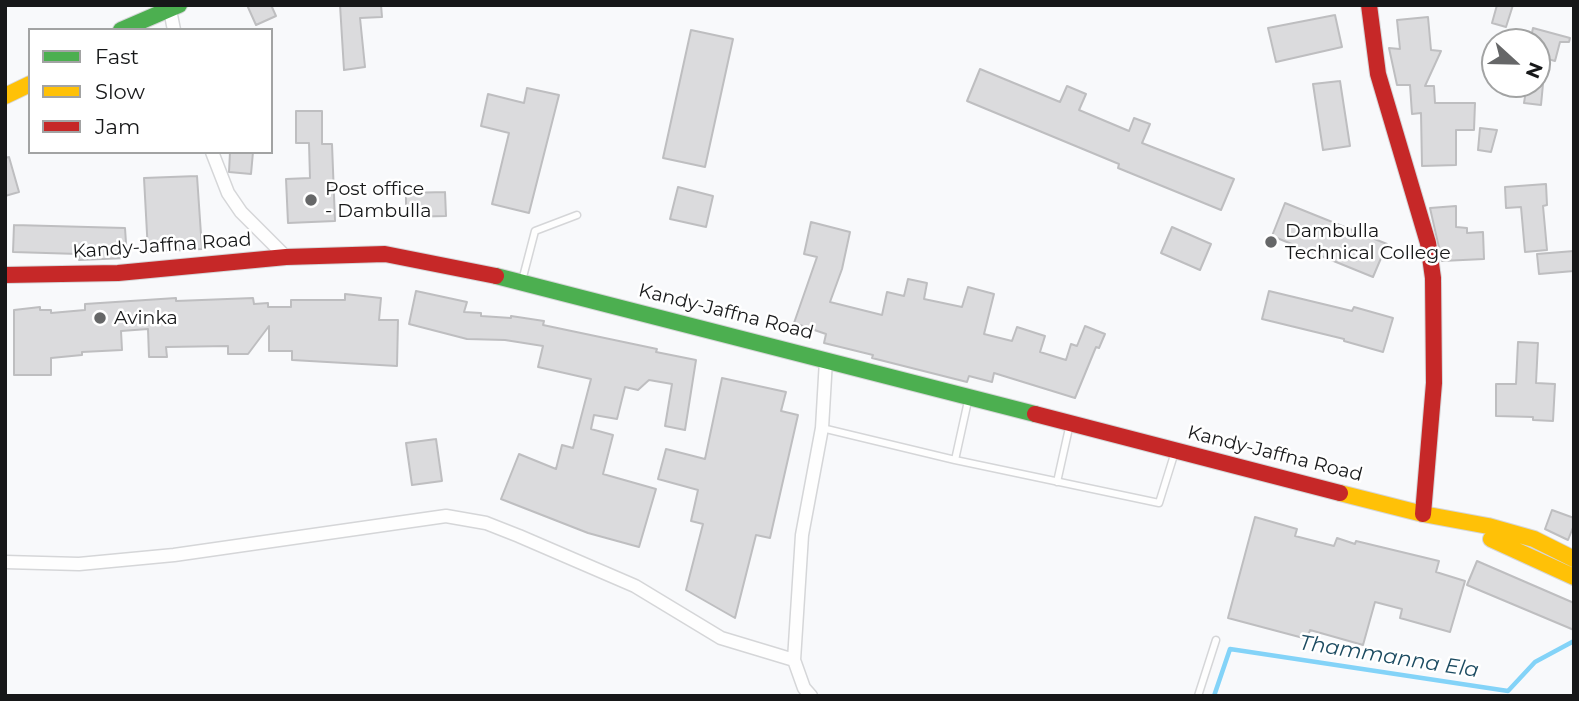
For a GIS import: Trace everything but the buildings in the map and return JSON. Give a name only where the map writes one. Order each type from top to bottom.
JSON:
[{"type":"main road","points":[[1369,5],[1378,74],[1429,243],[1433,278],[1434,383],[1423,514]]},
{"type":"main road","points":[[126,28],[174,8]]},
{"type":"main road","points":[[5,96],[28,85]]},
{"type":"main road","name":"Kandy-Jaffna Road","points":[[5,275],[118,273],[286,257],[385,254],[522,282],[1423,514],[1502,543],[1574,577]]},
{"type":"main road","name":"Kandy-Jaffna Road","points":[[1423,514],[1469,521],[1534,538],[1574,559]]},
{"type":"street","points":[[174,8],[174,28]]},
{"type":"street","points":[[213,154],[228,193],[240,212],[286,257]]},
{"type":"street","points":[[811,696],[804,688],[794,660],[802,535],[822,428],[826,360]]},
{"type":"street","points":[[5,562],[79,564],[174,555],[446,516],[486,523],[508,532],[635,586],[721,638],[794,660]]},
{"type":"lane","points":[[522,282],[535,231],[578,215]]},
{"type":"lane","points":[[955,460],[969,396]]},
{"type":"lane","points":[[1057,482],[1070,423]]},
{"type":"lane","points":[[822,428],[955,460],[1159,503],[1175,450]]},
{"type":"lane","points":[[1198,696],[1216,640]]},
{"type":"waterway","name":"Thammanna Ela","points":[[1214,696],[1230,649],[1508,691],[1535,662],[1574,641]]},
{"type":"traffic: fast","points":[[126,28],[179,5]]},
{"type":"traffic: fast","points":[[496,276],[1035,414]]},
{"type":"traffic: slow","points":[[5,96],[28,85]]},
{"type":"traffic: slow","points":[[1340,493],[1423,514],[1488,526],[1534,539],[1574,559]]},
{"type":"traffic: slow","points":[[1491,539],[1574,577]]},
{"type":"traffic: jam","points":[[1369,5],[1378,74],[1428,243],[1433,278],[1434,383],[1423,514]]},
{"type":"traffic: jam","points":[[5,275],[118,273],[286,257],[385,254],[496,276]]},
{"type":"traffic: jam","points":[[1035,414],[1340,493]]},
{"type":"place","name":"Post office - Dambulla","points":[[311,200]]},
{"type":"place","name":"Dambulla Technical College","points":[[1271,242]]},
{"type":"place","name":"Avinka","points":[[100,318]]}]
